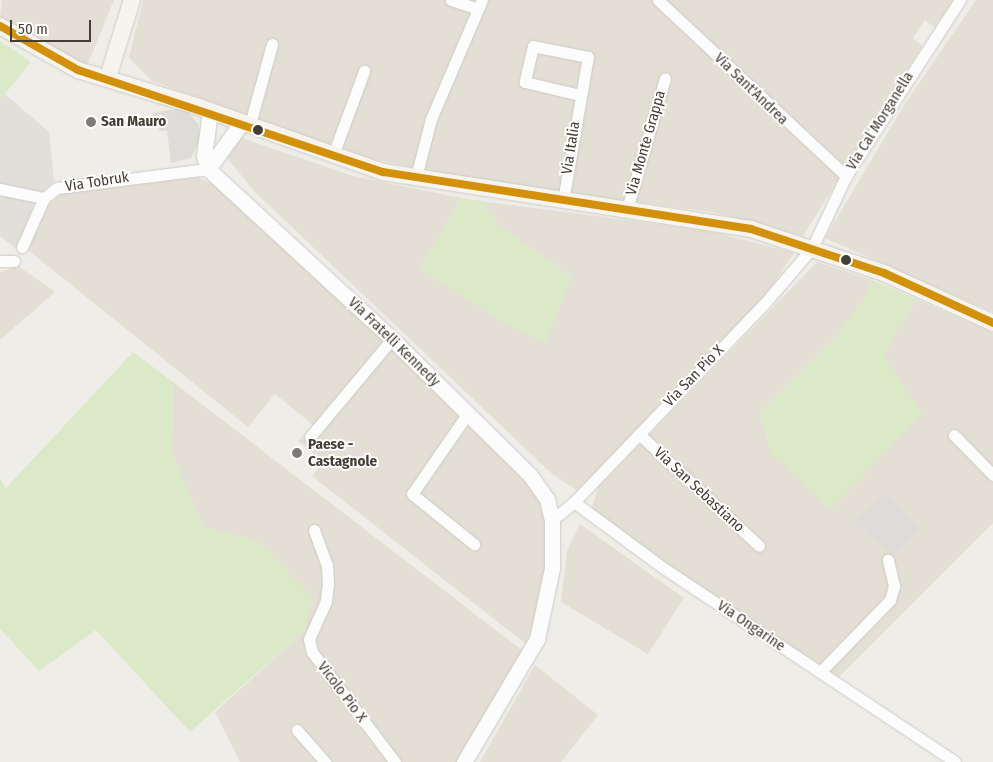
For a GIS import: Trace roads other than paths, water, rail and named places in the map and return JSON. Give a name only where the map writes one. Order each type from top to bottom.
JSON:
[{"type":"main road","points":[[108,77],[132,0]]},
{"type":"main road","points":[[0,26],[59,62],[246,123],[333,155],[416,177],[563,201],[717,221],[812,248],[919,288],[993,323]]},
{"type":"street","points":[[416,177],[431,119],[479,4],[451,0]]},
{"type":"street","name":"Via Sant'Andrea","points":[[658,0],[846,176]]},
{"type":"street","name":"Via Cal Morganella","points":[[812,248],[846,176],[960,0]]},
{"type":"street","points":[[208,169],[246,123],[272,44]]},
{"type":"street","name":"Via Italia","points":[[563,201],[588,57],[533,46],[525,82],[580,95]]},
{"type":"street","points":[[333,155],[364,71]]},
{"type":"street","name":"Via Monte Grappa","points":[[628,209],[665,78]]},
{"type":"street","points":[[208,169],[204,156],[210,111]]},
{"type":"street","name":"Via Tobruk","points":[[44,198],[57,188],[208,169]]},
{"type":"street","name":"Via Fratelli Kennedy","points":[[208,169],[392,339],[530,475],[547,499],[553,526]]},
{"type":"street","points":[[0,189],[44,198],[22,248]]},
{"type":"street","name":"Via San Pio X","points":[[574,502],[812,248]]},
{"type":"street","points":[[0,261],[14,261]]},
{"type":"street","points":[[310,437],[392,339]]},
{"type":"street","points":[[468,413],[412,494],[474,544]]},
{"type":"street","name":"Via San Sebastiano","points":[[639,434],[759,546]]},
{"type":"street","points":[[954,435],[993,475]]},
{"type":"street","points":[[464,762],[537,639],[548,599],[553,526],[574,502]]},
{"type":"street","name":"Via Ongarine","points":[[574,502],[820,672],[955,762]]},
{"type":"street","name":"Vicolo Pio X","points":[[314,530],[328,565],[328,584],[326,601],[309,639],[312,652],[396,762]]},
{"type":"street","points":[[820,672],[890,600],[894,586],[888,560]]},
{"type":"street","points":[[297,730],[325,762]]},
{"type":"place","name":"San Mauro","points":[[91,122]]},
{"type":"place","name":"Paese - Castagnole","points":[[297,453]]}]
